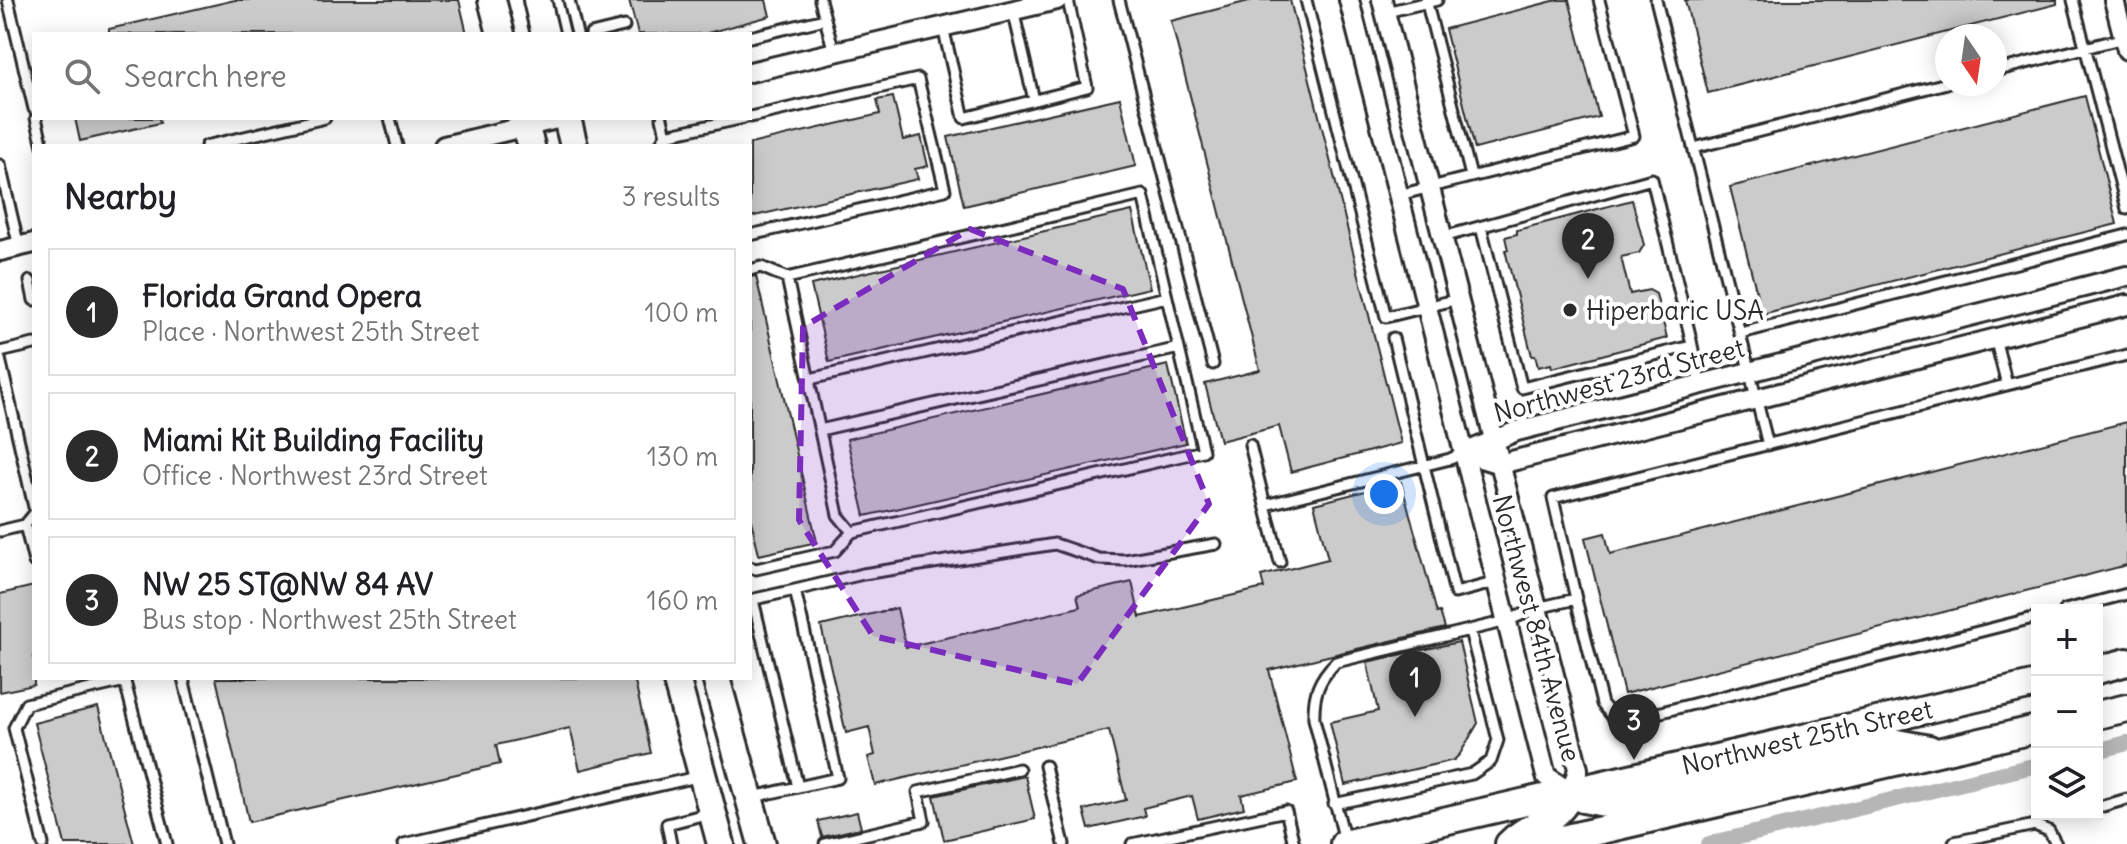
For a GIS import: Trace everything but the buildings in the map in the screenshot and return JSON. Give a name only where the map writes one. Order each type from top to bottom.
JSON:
[{"type":"main road","points":[[492,0],[500,32]]},
{"type":"main road","points":[[537,0],[545,32]]},
{"type":"main road","points":[[565,120],[573,144]]},
{"type":"main road","points":[[2103,668],[2127,662]]},
{"type":"main road","points":[[677,680],[721,844]]},
{"type":"main road","points":[[717,680],[762,844]]},
{"type":"main road","name":"Northwest 25th Street","points":[[1345,844],[2031,685]]},
{"type":"main road","points":[[2103,714],[2127,708]]},
{"type":"main road","name":"Northwest 25th Street","points":[[1541,844],[2031,730]]},
{"type":"main road","points":[[1509,844],[1520,833],[1538,827],[1558,813],[1571,793],[1596,803],[1624,802],[1886,741],[1942,751]]},
{"type":"street","points":[[752,72],[1057,0]]},
{"type":"street","name":"Northwest 84th Avenue","points":[[1349,0],[1546,776],[1571,793],[1578,769],[1384,6]]},
{"type":"street","points":[[2114,0],[2126,44]]},
{"type":"street","points":[[471,143],[558,120]]},
{"type":"street","points":[[0,251],[26,245]]},
{"type":"street","name":"Northwest 23rd Street","points":[[1464,453],[1517,431],[2127,276]]},
{"type":"street","name":"Northwest 23rd Street","points":[[1464,453],[1500,464],[2127,305]]},
{"type":"lane","points":[[8,0],[32,101]]},
{"type":"lane","points":[[569,0],[577,32]]},
{"type":"lane","points":[[820,0],[834,52]]},
{"type":"lane","points":[[943,27],[964,118],[1087,87],[1068,0]]},
{"type":"lane","points":[[1119,0],[1213,364]]},
{"type":"lane","points":[[1306,0],[1386,317],[1458,299]]},
{"type":"lane","points":[[1384,6],[1437,0]]},
{"type":"lane","points":[[1399,195],[1634,136],[1599,0]]},
{"type":"lane","points":[[1656,0],[1768,445]]},
{"type":"lane","points":[[2073,0],[2127,209]]},
{"type":"lane","points":[[1426,1],[1471,176]]},
{"type":"lane","points":[[1013,10],[1034,100]]},
{"type":"lane","points":[[752,37],[825,19]]},
{"type":"lane","points":[[599,32],[624,26]]},
{"type":"lane","points":[[2007,68],[2086,48],[2126,44]]},
{"type":"lane","points":[[752,117],[918,79],[945,190],[752,235]]},
{"type":"lane","points":[[1694,148],[1935,86]]},
{"type":"lane","points":[[36,120],[42,144]]},
{"type":"lane","points":[[214,144],[316,120]]},
{"type":"lane","points":[[390,120],[396,144]]},
{"type":"lane","points":[[662,120],[666,135]]},
{"type":"lane","points":[[660,144],[666,135],[735,120]]},
{"type":"lane","points":[[0,165],[26,245]]},
{"type":"lane","points":[[1442,237],[1652,179],[1700,384]]},
{"type":"lane","points":[[752,269],[761,267],[787,278],[1143,195],[1203,451],[852,532],[835,551],[752,568]]},
{"type":"lane","points":[[1481,227],[1522,388],[1691,346]]},
{"type":"lane","points":[[1741,333],[2127,235]]},
{"type":"lane","points":[[787,278],[838,515],[852,532]]},
{"type":"lane","points":[[30,281],[32,290]]},
{"type":"lane","points":[[810,379],[1167,297]]},
{"type":"lane","points":[[1393,338],[1455,593],[1497,582]]},
{"type":"lane","points":[[1995,338],[2007,385]]},
{"type":"lane","points":[[0,352],[32,344]]},
{"type":"lane","points":[[820,430],[1179,348]]},
{"type":"lane","points":[[2031,619],[1618,723],[1602,704],[1553,498],[2127,355]]},
{"type":"lane","points":[[0,359],[32,498]]},
{"type":"lane","points":[[1250,445],[1280,562]]},
{"type":"lane","points":[[1265,505],[1464,453]]},
{"type":"lane","points":[[0,531],[25,525],[32,516]]},
{"type":"lane","points":[[25,525],[32,554]]},
{"type":"lane","points":[[798,787],[752,600],[863,574],[1055,544],[1099,559],[1125,560],[1216,544]]},
{"type":"lane","points":[[750,798],[838,778],[795,590]]},
{"type":"lane","points":[[2088,604],[2127,594]]},
{"type":"lane","points":[[1345,844],[1314,719],[1313,702],[1325,673],[1336,662],[1470,631],[1507,621],[1537,608],[1576,599]]},
{"type":"lane","points":[[1334,804],[1472,774],[1491,761],[1498,740],[1470,631]]},
{"type":"lane","points":[[43,844],[14,728],[26,704],[125,680],[167,844]]},
{"type":"lane","points":[[183,680],[224,844]]},
{"type":"lane","points":[[1045,766],[1064,844]]},
{"type":"lane","points":[[825,844],[924,821],[918,792],[1019,769]]},
{"type":"lane","points":[[404,844],[702,776]]},
{"type":"lane","points":[[2103,806],[2127,799]]},
{"type":"lane","points":[[1132,844],[1286,811],[1294,844]]},
{"type":"lane","points":[[671,844],[667,824],[713,813]]},
{"type":"lane","points":[[1951,843],[2035,825],[2049,831],[2056,844]]},
{"type":"highlighted area","points":[[970,229],[1123,289],[1209,504],[1077,684],[873,636],[799,520],[803,327]]},
{"type":"waterway","points":[[2103,749],[2127,743]]},
{"type":"waterway","points":[[1709,844],[2031,766]]},
{"type":"place","name":"Miami Kit Building Facility","points":[[1588,279]]},
{"type":"place","name":"Hiperbaric USA","points":[[1570,310]]},
{"type":"place","name":"Florida Grand Opera","points":[[1415,717]]},
{"type":"place","name":"NW 25 ST@NW 84 AV","points":[[1634,760]]}]
